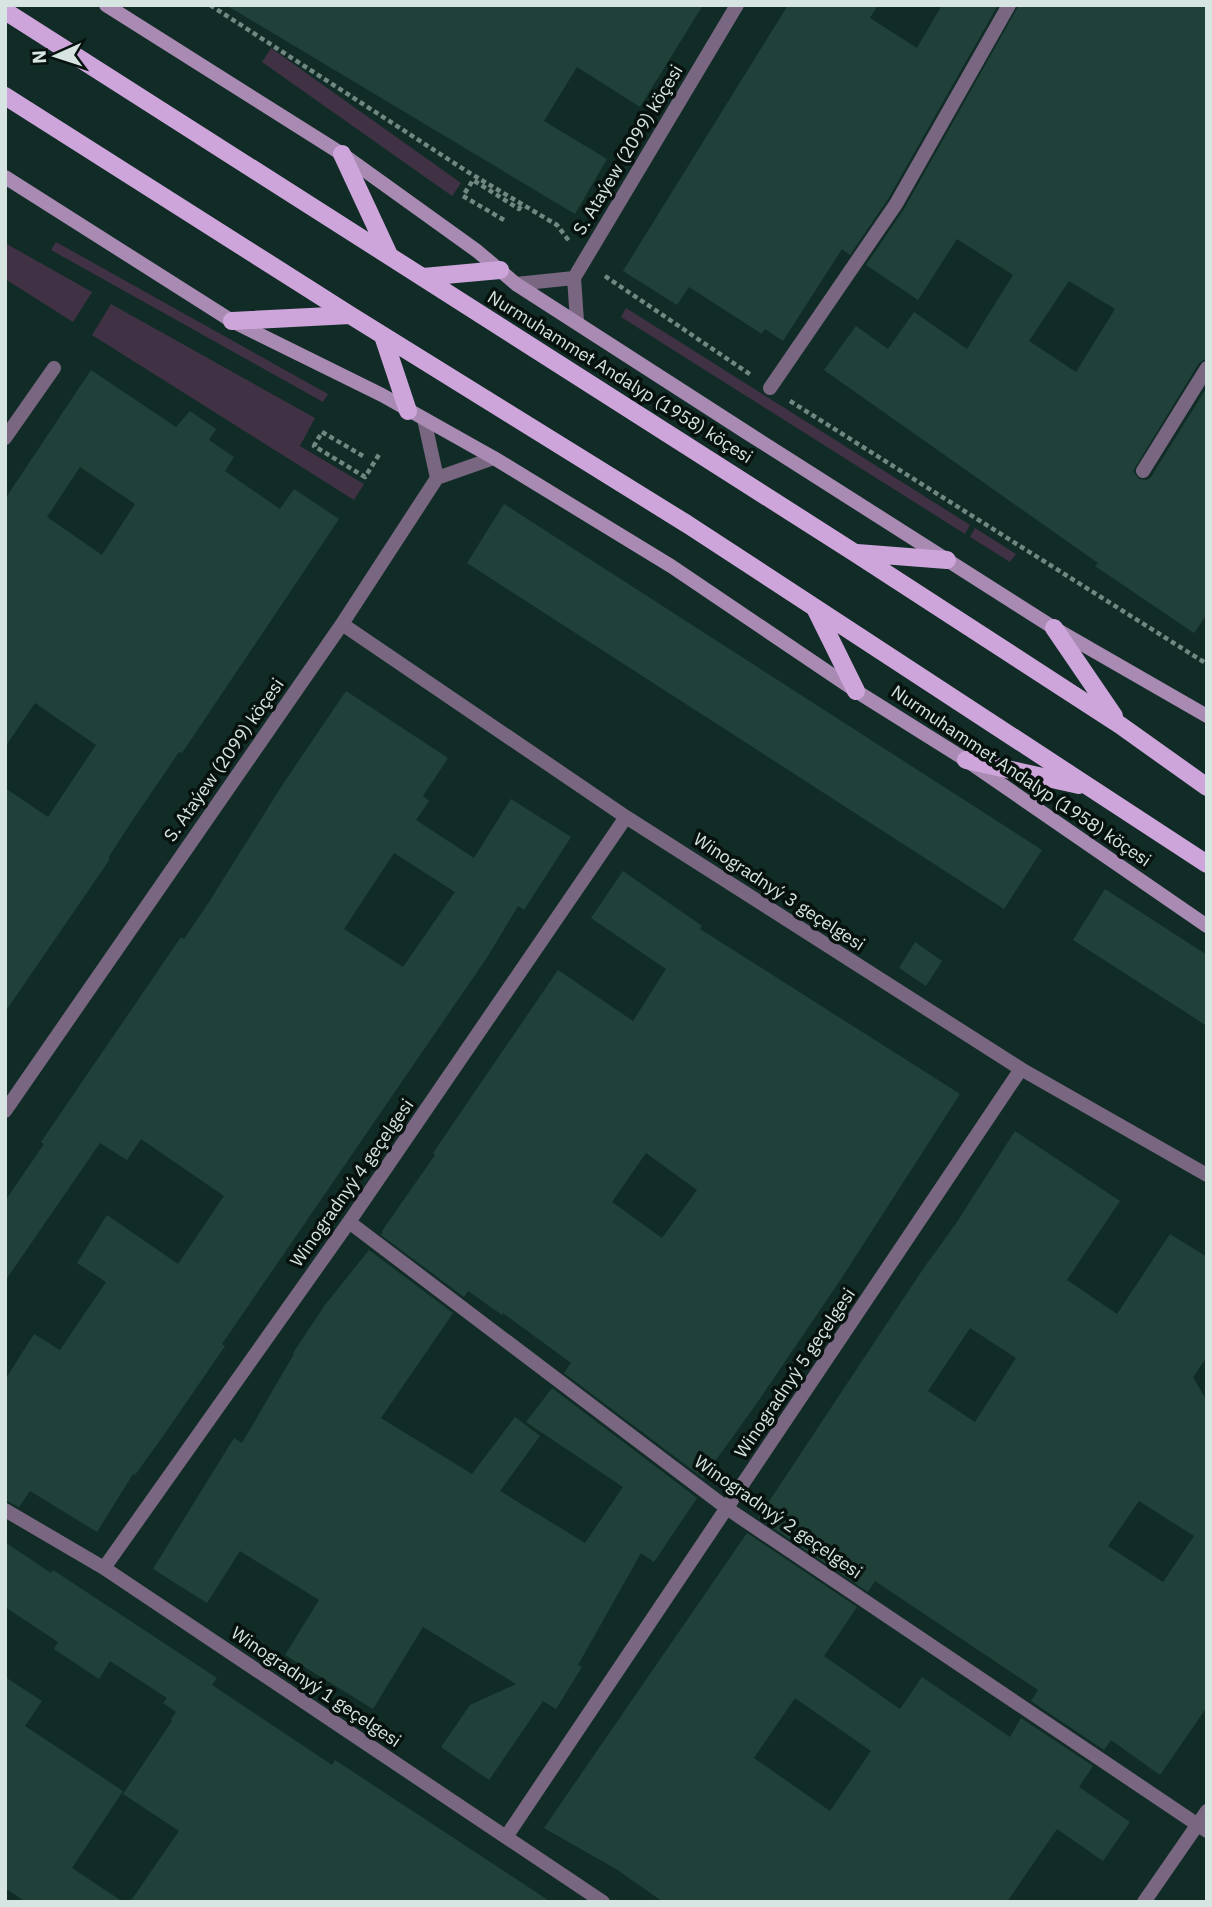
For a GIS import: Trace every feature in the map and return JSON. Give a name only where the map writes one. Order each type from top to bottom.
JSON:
[{"type":"main road","name":"Nurmuhammet Andalyp (1958) köçesi","points":[[5,11],[855,552],[1120,725],[1207,787]]},
{"type":"main road","name":"Nurmuhammet Andalyp (1958) köçesi","points":[[5,96],[383,336],[687,524],[1207,864]]},
{"type":"main road","points":[[342,154],[389,255]]},
{"type":"main road","points":[[423,277],[500,270]]},
{"type":"main road","points":[[232,321],[350,315]]},
{"type":"main road","points":[[383,336],[416,415]]},
{"type":"main road","points":[[855,552],[947,560]]},
{"type":"main road","points":[[816,610],[856,691]]},
{"type":"main road","points":[[1054,628],[1120,725]]},
{"type":"main road","points":[[966,760],[1091,787]]},
{"type":"street","points":[[106,5],[342,154],[477,251],[516,284],[1054,628],[1207,716]]},
{"type":"street","name":"S. Ataýew (2099) köçesi","points":[[574,278],[737,5]]},
{"type":"street","points":[[770,388],[896,204],[1010,5]]},
{"type":"street","name":"Nurmuhammet Andalyp (1958) köçesi","points":[[5,177],[232,321],[382,396],[494,458],[671,566],[856,691],[966,760],[1207,926]]},
{"type":"street","points":[[574,278],[577,321]]},
{"type":"street","name":"Nurmuhammet Andalyp (1958) köçesi","points":[[516,284],[574,278]]},
{"type":"street","points":[[5,439],[54,368]]},
{"type":"street","points":[[1143,471],[1207,368]]},
{"type":"street","points":[[416,415],[437,478],[494,458]]},
{"type":"street","name":"S. Ataýew (2099) köçesi","points":[[5,1111],[342,624],[437,478]]},
{"type":"street","name":"Winogradnyý 3 geçelgesi","points":[[342,624],[626,817],[1021,1069],[1207,1175]]},
{"type":"street","name":"Winogradnyý 4 geçelgesi","points":[[104,1568],[349,1222],[626,817]]},
{"type":"street","name":"Winogradnyý 5 geçelgesi","points":[[506,1837],[1021,1069]]},
{"type":"street","name":"Winogradnyý 2 geçelgesi","points":[[349,1222],[728,1509],[1202,1828]]},
{"type":"street","name":"Winogradnyý 1 geçelgesi","points":[[5,1510],[104,1568],[603,1902]]},
{"type":"street","points":[[1144,1902],[1202,1828],[1207,1811]]},
{"type":"path","points":[[210,5],[468,172],[558,225],[584,261],[770,388],[1207,664]]},
{"type":"path","points":[[504,220],[463,196],[472,180],[519,209],[522,204]]},
{"type":"path","points":[[363,456],[322,432],[314,446],[365,477],[380,453]]},
{"type":"shaded area","points":[[271,48],[461,183],[452,196],[262,62]]},
{"type":"shaded area","points":[[56,242],[328,394],[323,402],[51,250]]},
{"type":"shaded area","points":[[5,243],[92,292],[73,322],[5,279]]},
{"type":"shaded area","points":[[111,304],[315,418],[300,446],[364,484],[354,500],[92,335]]},
{"type":"shaded area","points":[[626,308],[970,525],[965,534],[621,317]]},
{"type":"shaded area","points":[[975,528],[1016,554],[1010,562],[970,537]]},
{"type":"building","points":[[226,5],[703,5],[640,107],[577,67],[544,121],[607,159],[575,214]]},
{"type":"building","points":[[788,5],[878,5],[870,18],[917,48],[942,5],[998,5],[888,199],[850,255],[842,249],[783,341],[765,329],[762,334],[689,287],[677,305],[623,271]]},
{"type":"building","points":[[1019,5],[1207,5],[1207,358],[1199,363],[1133,471],[1139,479],[1147,480],[1151,477],[1207,387],[1207,614],[1194,633],[1095,566],[1098,563],[824,370],[856,326],[888,349],[914,312],[967,349],[1013,275],[957,239],[918,300],[866,265],[904,209]],"holes":[[[1069,281],[1115,309],[1076,372],[1029,341]]]},
{"type":"building","points":[[91,370],[176,427],[190,411],[216,429],[209,440],[234,457],[225,471],[280,509],[294,489],[339,519],[5,1012],[5,788],[48,817],[96,745],[35,703],[5,747],[5,499]],"holes":[[[80,467],[135,504],[102,555],[47,517]]]},
{"type":"building","points":[[504,504],[1042,850],[1004,909],[467,563]]},
{"type":"building","points":[[346,691],[448,758],[423,796],[429,801],[416,820],[474,858],[511,799],[571,837],[524,910],[518,906],[488,956],[222,1344],[225,1346],[166,1432],[135,1475],[133,1474],[97,1532],[30,1491],[19,1507],[5,1500],[5,1380],[34,1334],[60,1350],[106,1282],[77,1263],[107,1215],[178,1264],[224,1196],[141,1139],[127,1160],[100,1143],[5,1281],[5,1201],[44,1144],[41,1142],[181,937],[184,939],[209,902],[283,784]],"holes":[[[394,853],[455,892],[403,967],[344,929]]]},
{"type":"building","points":[[623,871],[702,926],[700,929],[960,1094],[841,1279],[703,1478],[564,1373],[571,1363],[468,1291],[464,1297],[381,1235],[435,1155],[433,1153],[558,970],[633,1021],[666,969],[591,918]],"holes":[[[646,1153],[697,1190],[662,1238],[612,1202]]]},
{"type":"building","points":[[1105,889],[1207,955],[1207,1026],[1073,940]]},
{"type":"building","points":[[915,942],[942,961],[926,986],[899,968]]},
{"type":"building","points":[[1015,1131],[1120,1201],[1067,1280],[1117,1314],[1170,1234],[1207,1257],[1207,1357],[1193,1377],[1207,1401],[1207,1707],[1160,1775],[1111,1740],[1104,1750],[1031,1701],[1038,1690],[875,1581],[868,1592],[758,1518]],"holes":[[[970,1328],[1016,1358],[975,1422],[928,1391]],[[1139,1501],[1194,1536],[1163,1582],[1108,1546]]]},
{"type":"building","points":[[369,1250],[453,1313],[381,1418],[472,1474],[515,1417],[540,1436],[500,1491],[585,1543],[623,1487],[526,1422],[552,1388],[697,1498],[654,1562],[641,1553],[578,1665],[582,1667],[556,1709],[543,1701],[489,1780],[441,1747],[470,1705],[516,1684],[423,1627],[373,1709],[285,1655],[319,1600],[240,1551],[207,1603],[153,1569],[234,1438],[242,1443],[293,1353],[325,1305]]},
{"type":"building","points":[[747,1533],[857,1607],[824,1656],[900,1709],[922,1677],[1010,1737],[1021,1718],[1093,1766],[1079,1787],[1130,1822],[1103,1861],[1057,1829],[1007,1902],[663,1902],[616,1869],[544,1828]],"holes":[[[795,1698],[871,1751],[830,1811],[754,1758]]]},
{"type":"building","points":[[5,1542],[51,1573],[53,1570],[217,1678],[212,1685],[332,1765],[335,1760],[551,1902],[130,1902],[179,1831],[123,1794],[176,1712],[163,1703],[167,1698],[110,1661],[99,1679],[54,1649],[58,1642],[5,1607]]},
{"type":"building","points":[[5,1677],[42,1701],[25,1726],[123,1791],[72,1868],[123,1902],[26,1902],[5,1888]]}]
